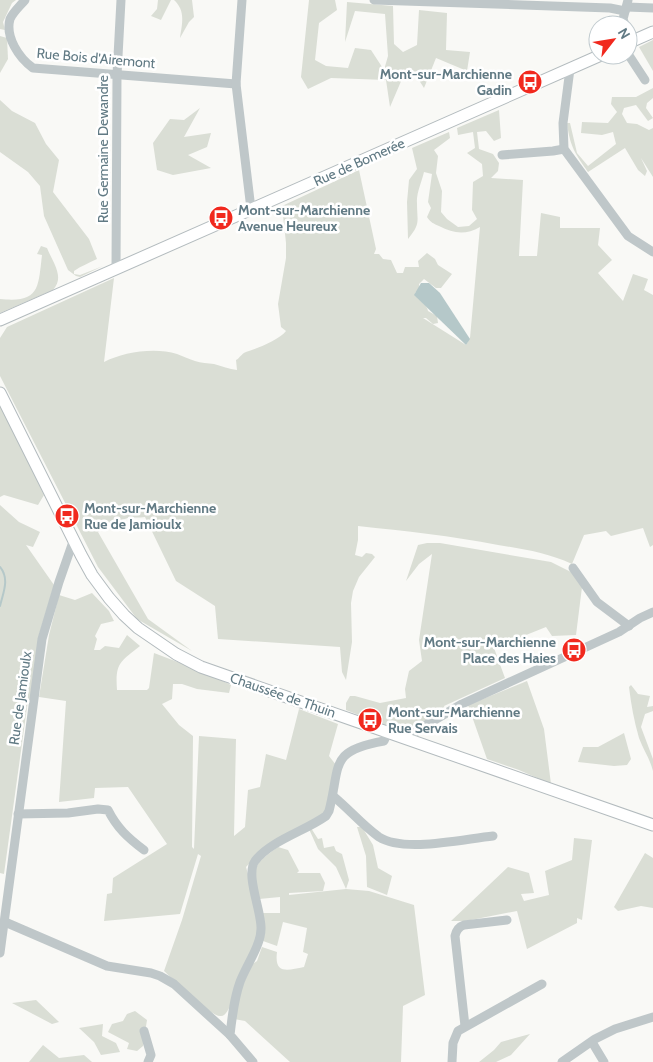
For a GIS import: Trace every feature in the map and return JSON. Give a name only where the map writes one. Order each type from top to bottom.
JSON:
[{"type":"main road","points":[[638,40],[653,32]]},
{"type":"main road","name":"Rue de Bomerée","points":[[0,320],[588,61]]},
{"type":"main road","name":"Chaussée de Thuin","points":[[0,393],[92,574],[124,615],[138,628],[176,654],[201,667],[653,825]]},
{"type":"street","name":"Rue Bois d'Airemont","points":[[25,0],[14,12],[10,24],[10,36],[27,64],[33,68],[236,84]]},
{"type":"street","name":"Rue Germaine Dewandre","points":[[116,269],[117,75],[121,0]]},
{"type":"street","points":[[242,0],[236,84],[251,209]]},
{"type":"street","points":[[374,0],[653,8]]},
{"type":"street","points":[[638,64],[645,80]]},
{"type":"street","points":[[570,69],[563,123],[564,149],[628,236],[653,252]]},
{"type":"street","points":[[502,155],[553,152],[564,149]]},
{"type":"street","name":"Rue de Jamioulx","points":[[0,953],[42,639],[74,539]]},
{"type":"street","points":[[573,568],[597,602],[629,626]]},
{"type":"street","points":[[408,739],[419,729],[462,704],[629,626],[653,612]]},
{"type":"street","points":[[230,1035],[233,1004],[261,934],[261,920],[253,878],[253,866],[259,857],[274,846],[326,816],[329,811],[338,768],[342,759],[348,752],[359,746],[384,741],[388,732]]},
{"type":"street","points":[[333,796],[369,829],[381,838],[395,844],[410,845],[493,836]]},
{"type":"street","points":[[18,814],[108,810],[120,831],[144,850]]},
{"type":"street","points":[[465,1026],[456,932],[458,928],[464,925],[507,920]]},
{"type":"street","points":[[5,922],[107,966],[160,976],[174,984],[230,1035],[253,1062]]},
{"type":"street","points":[[452,1062],[455,1037],[458,1031],[542,984]]},
{"type":"street","points":[[562,1062],[615,1029],[653,1017]]},
{"type":"street","points":[[144,1031],[151,1055],[148,1062]]},
{"type":"street","points":[[592,1042],[604,1062]]},
{"type":"shaded area","points":[[0,0],[16,0],[12,3],[3,22],[5,30],[0,29]]},
{"type":"shaded area","points":[[158,0],[171,0],[161,20],[151,16],[157,9]]},
{"type":"shaded area","points":[[174,0],[192,0],[194,17],[180,38],[182,13]]},
{"type":"shaded area","points":[[309,0],[335,0],[337,10],[319,23],[315,60],[326,66],[348,68],[355,48],[371,50],[384,70],[388,56],[385,14],[355,11],[345,42],[347,2],[393,6],[394,44],[403,52],[417,45],[419,10],[447,13],[446,50],[470,52],[467,71],[436,58],[424,88],[415,74],[402,79],[390,107],[386,80],[331,78],[308,89],[301,77]]},
{"type":"shaded area","points":[[0,36],[7,38],[8,59],[0,73]]},
{"type":"shaded area","points":[[653,40],[653,71],[639,47]]},
{"type":"shaded area","points":[[653,88],[653,98],[647,103],[646,108],[653,118],[648,121],[636,105],[624,108],[622,114],[627,123],[637,124],[649,130],[653,128],[653,177],[641,158],[647,171],[645,176],[638,170],[625,148],[588,172],[574,149],[567,123],[570,123],[577,153],[588,166],[616,144],[613,132],[602,135],[581,133],[582,122],[608,123],[617,112],[611,104],[612,97],[636,97]]},
{"type":"shaded area","points":[[0,100],[12,111],[35,123],[46,144],[59,160],[53,192],[89,239],[97,259],[77,269],[74,271],[74,274],[80,275],[103,266],[80,277],[76,276],[68,270],[44,216],[40,186],[28,172],[0,152]]},
{"type":"shaded area","points":[[200,108],[184,137],[211,133],[207,147],[188,155],[211,168],[173,175],[157,170],[153,143],[170,119],[184,120]]},
{"type":"shaded area","points":[[499,110],[501,138],[494,141],[486,131],[477,132],[479,149],[493,154],[499,163],[498,171],[491,178],[523,180],[519,256],[537,256],[541,213],[560,217],[560,228],[600,228],[598,245],[612,260],[598,273],[623,301],[633,274],[648,279],[644,290],[653,295],[653,545],[650,547],[643,528],[611,536],[606,531],[584,535],[572,564],[545,554],[517,548],[446,536],[358,526],[355,555],[362,557],[366,553],[372,554],[375,557],[359,577],[353,591],[351,603],[352,642],[346,680],[342,672],[340,647],[218,639],[215,606],[176,581],[145,517],[128,518],[98,532],[148,619],[192,651],[137,619],[98,567],[0,376],[0,338],[7,327],[114,278],[104,362],[130,353],[159,351],[177,354],[197,362],[237,370],[236,360],[243,354],[273,341],[286,331],[281,327],[278,304],[286,258],[282,206],[359,170],[376,249],[374,254],[379,254],[383,259],[391,260],[397,273],[403,273],[405,267],[419,267],[418,261],[427,253],[435,259],[438,265],[452,274],[441,288],[436,288],[424,279],[419,284],[419,290],[415,293],[428,311],[437,316],[438,323],[433,324],[426,318],[423,318],[466,345],[470,338],[480,227],[465,232],[455,232],[444,229],[429,220],[427,217],[431,208],[428,202],[432,174],[424,172],[417,196],[417,226],[408,239],[407,202],[409,180],[417,169],[412,148],[449,132],[450,138],[434,150],[438,156],[436,173],[442,191],[441,212],[458,227],[469,226],[477,219],[472,210],[473,182],[483,176],[482,164],[467,153],[475,148],[473,132],[458,135],[457,128]]},
{"type":"shaded area","points":[[41,246],[47,248],[57,270],[58,280],[53,290],[0,313],[0,299],[13,300],[23,298],[30,296],[34,291],[38,284],[42,255],[37,254]]},
{"type":"shaded area","points":[[421,283],[429,283],[440,293],[470,339],[466,345],[414,295]]},
{"type":"shaded area","points":[[0,405],[44,495],[38,505],[4,495],[0,497]]},
{"type":"shaded area","points":[[0,505],[19,522],[40,532],[33,547],[26,545],[54,585],[39,635],[4,874],[0,873]]},
{"type":"shaded area","points":[[440,543],[551,562],[571,572],[582,587],[576,635],[552,636],[546,627],[494,648],[505,678],[444,706],[445,709],[403,733],[346,710],[346,703],[350,696],[380,703],[406,698],[405,689],[409,671],[422,661],[419,640],[432,554],[419,564],[406,581],[418,545]]},
{"type":"shaded area","points":[[92,593],[109,611],[114,621],[101,624],[95,636],[97,639],[94,650],[100,650],[105,646],[119,648],[127,635],[140,646],[120,664],[117,674],[117,690],[147,690],[149,688],[154,653],[204,672],[231,685],[229,693],[173,684],[172,699],[162,704],[179,725],[193,736],[192,847],[194,849],[199,736],[236,739],[234,836],[245,827],[248,790],[260,787],[266,754],[286,760],[299,709],[338,724],[329,756],[336,765],[327,811],[259,853],[246,867],[255,899],[259,933],[231,1004],[223,1016],[216,1015],[201,1005],[164,971],[182,920],[201,856],[198,854],[180,914],[104,921],[107,894],[112,893],[113,878],[167,844],[128,787],[95,788],[94,798],[59,802],[66,701],[39,697],[49,635],[59,595],[75,600]]},
{"type":"shaded area","points":[[527,681],[544,729],[551,784],[487,759],[468,705]]},
{"type":"shaded area","points":[[631,685],[638,694],[650,696],[647,707],[653,706],[653,711],[645,714],[641,727],[653,759],[653,771],[637,732],[629,687]]},
{"type":"shaded area","points":[[624,733],[631,759],[627,765],[614,766],[578,762],[583,747],[598,747]]},
{"type":"shaded area","points":[[357,827],[362,827],[373,845],[378,868],[392,876],[387,895],[367,887],[366,856]]},
{"type":"shaded area","points":[[311,828],[318,839],[322,838],[324,848],[334,846],[336,851],[342,854],[349,880],[346,889],[336,867],[318,849],[309,829]]},
{"type":"shaded area","points":[[574,838],[592,840],[582,920],[577,918],[577,923],[527,949],[517,911],[466,921],[451,921],[508,867],[529,873],[534,893],[521,894],[524,901],[549,895],[545,871],[572,860]]},
{"type":"shaded area","points":[[278,847],[288,850],[299,871],[297,873],[320,873],[325,883],[323,891],[289,893],[289,895],[346,889],[369,891],[414,905],[425,995],[403,1006],[401,1062],[290,1062],[245,1021],[234,1019],[236,1003],[251,965],[257,961],[262,947],[277,952],[280,968],[288,970],[304,967],[308,954],[303,952],[307,928],[283,922],[277,946],[263,941],[263,913],[280,913],[280,897],[259,899],[256,868],[263,859]]},
{"type":"shaded area","points":[[645,853],[653,858],[653,908],[641,906],[618,911],[614,907]]},
{"type":"shaded area","points":[[36,1000],[59,1022],[52,1024],[12,1003]]},
{"type":"shaded area","points":[[135,1011],[147,1020],[143,1046],[137,1051],[127,1049],[129,1043],[108,1032],[112,1024],[123,1021],[127,1014]]},
{"type":"shaded area","points":[[103,1024],[102,1036],[116,1043],[120,1052],[101,1055],[94,1042],[79,1028]]},
{"type":"shaded area","points":[[530,1034],[511,1055],[496,1062],[479,1062],[501,1042]]},
{"type":"shaded area","points":[[43,1045],[59,1058],[84,1055],[92,1062],[29,1062]]},
{"type":"waterway","points":[[0,567],[5,576],[0,606]]},
{"type":"place","name":"Mont-sur-Marchienne Gadin","points":[[530,82]]},
{"type":"place","name":"Mont-sur-Marchienne Avenue Heureux","points":[[221,218]]},
{"type":"place","name":"Mont-sur-Marchienne Rue de Jamioulx","points":[[67,516]]},
{"type":"place","name":"Mont-sur-Marchienne Place des Haies","points":[[574,650]]},
{"type":"place","name":"Mont-sur-Marchienne Rue Servais","points":[[370,720]]}]
